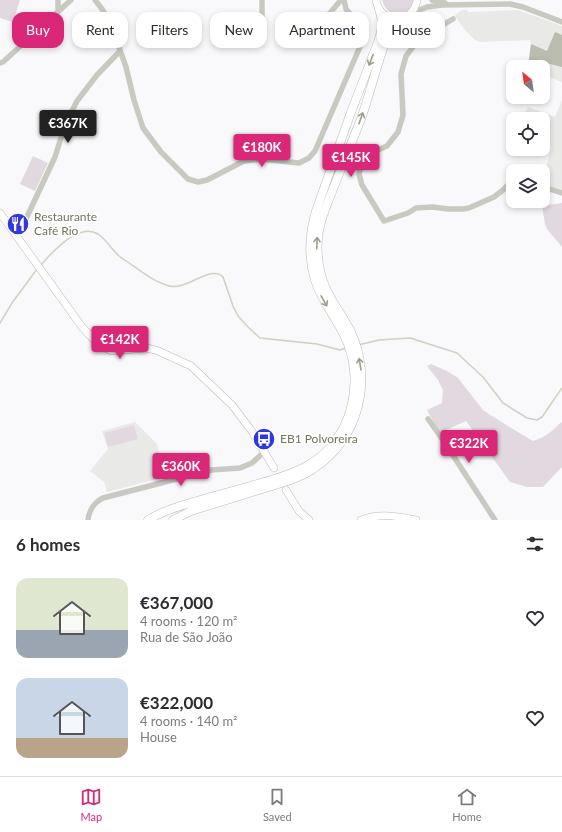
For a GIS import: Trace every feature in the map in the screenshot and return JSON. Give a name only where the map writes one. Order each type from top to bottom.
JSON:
[{"type":"highway","points":[[148,520],[156,515],[183,505],[263,483],[301,469],[312,463],[327,451],[342,430],[350,414],[355,388],[352,357],[344,335],[317,287],[311,265],[310,244],[316,211],[381,32],[381,16],[378,5]]},
{"type":"highway","points":[[173,520],[191,511],[303,475],[316,467],[329,456],[350,429],[361,396],[362,379],[360,362],[358,351],[350,330],[332,301],[322,280],[317,248],[318,236],[323,214],[361,118],[383,48]]},
{"type":"highway","points":[[158,520],[181,511],[233,498]]},
{"type":"highway","points":[[142,520],[167,506],[175,504],[183,505]]},
{"type":"main road","points":[[412,12],[415,9],[417,0]]},
{"type":"main road","points":[[0,214],[82,327],[99,345],[112,351],[146,348],[156,350],[191,366],[232,405],[251,430],[274,468]]},
{"type":"main road","points":[[286,490],[299,511],[309,520]]},
{"type":"main road","points":[[361,520],[385,516],[397,516],[416,520]]},
{"type":"street","points":[[58,0],[58,11]]},
{"type":"street","points":[[0,63],[3,62],[71,0]]},
{"type":"street","points":[[95,0],[110,22],[126,67],[134,100],[144,128],[161,152],[188,180],[198,182],[207,180],[244,161],[261,159],[299,163],[309,158],[315,151],[362,42],[361,30],[358,23],[346,9],[342,0],[331,12]]},
{"type":"street","points":[[262,0],[262,12]]},
{"type":"street","points":[[372,0],[378,5]]},
{"type":"street","points":[[432,0],[451,5]]},
{"type":"street","points":[[415,12],[427,7],[442,5],[510,4],[523,7],[562,22]]},
{"type":"street","points":[[453,19],[419,39],[406,56],[401,74],[403,115],[398,132],[387,146],[371,153],[362,162],[359,174],[362,185],[384,221],[408,213],[416,208],[469,208],[494,197],[506,186]]},
{"type":"street","points":[[17,236],[55,157],[65,125],[76,101],[97,75],[120,51]]},
{"type":"street","points":[[550,189],[562,193]]},
{"type":"street","points":[[428,419],[495,520]]},
{"type":"street","points":[[88,520],[88,516],[94,506],[103,498],[211,470],[240,468],[252,463],[264,452]]},
{"type":"shaded area","points":[[0,0],[20,0],[16,12],[12,12],[12,22],[0,18]]},
{"type":"shaded area","points":[[382,0],[414,0],[408,11],[406,12],[390,12]]},
{"type":"shaded area","points":[[462,10],[467,10],[468,12],[519,10],[562,26],[562,82],[550,78],[550,60],[529,60],[531,44],[530,40],[480,42],[475,40],[464,29],[455,16]]},
{"type":"shaded area","points":[[562,100],[562,190],[550,187],[550,164],[547,164],[551,147],[550,115],[555,117]]},
{"type":"shaded area","points":[[528,107],[542,112],[525,112]]},
{"type":"shaded area","points":[[33,156],[48,163],[35,191],[20,184]]},
{"type":"shaded area","points":[[562,203],[562,247],[547,229],[545,224],[542,208],[550,208],[550,205]]},
{"type":"shaded area","points":[[431,364],[458,378],[483,410],[533,441],[545,436],[562,422],[562,467],[543,487],[527,487],[510,482],[466,421],[439,433],[427,410],[442,403],[443,390],[438,380],[427,366]]},
{"type":"shaded area","points":[[135,422],[157,444],[165,477],[107,492],[104,482],[90,471],[108,449],[102,431]]},
{"type":"shaded area","points":[[134,425],[138,439],[108,447],[104,433]]},
{"type":"building","points":[[555,32],[562,35],[562,67],[550,64],[550,60],[529,60],[531,44],[547,51]]},
{"type":"waterway","points":[[41,265],[66,240],[83,232],[91,231],[101,236],[116,253],[149,277],[169,286],[176,287],[183,285],[205,275],[218,274],[223,277],[238,316],[260,338],[317,344],[340,350],[346,348]]},
{"type":"waterway","points":[[0,323],[12,303],[37,269]]},
{"type":"waterway","points":[[358,345],[379,340],[410,338],[457,353],[483,377],[503,403],[527,418],[537,420],[542,417],[562,388]]},
{"type":"place","name":"Restaurante Café Rio","points":[[18,224]]},
{"type":"place","name":"EB1 Polvoreira","points":[[264,439]]}]
